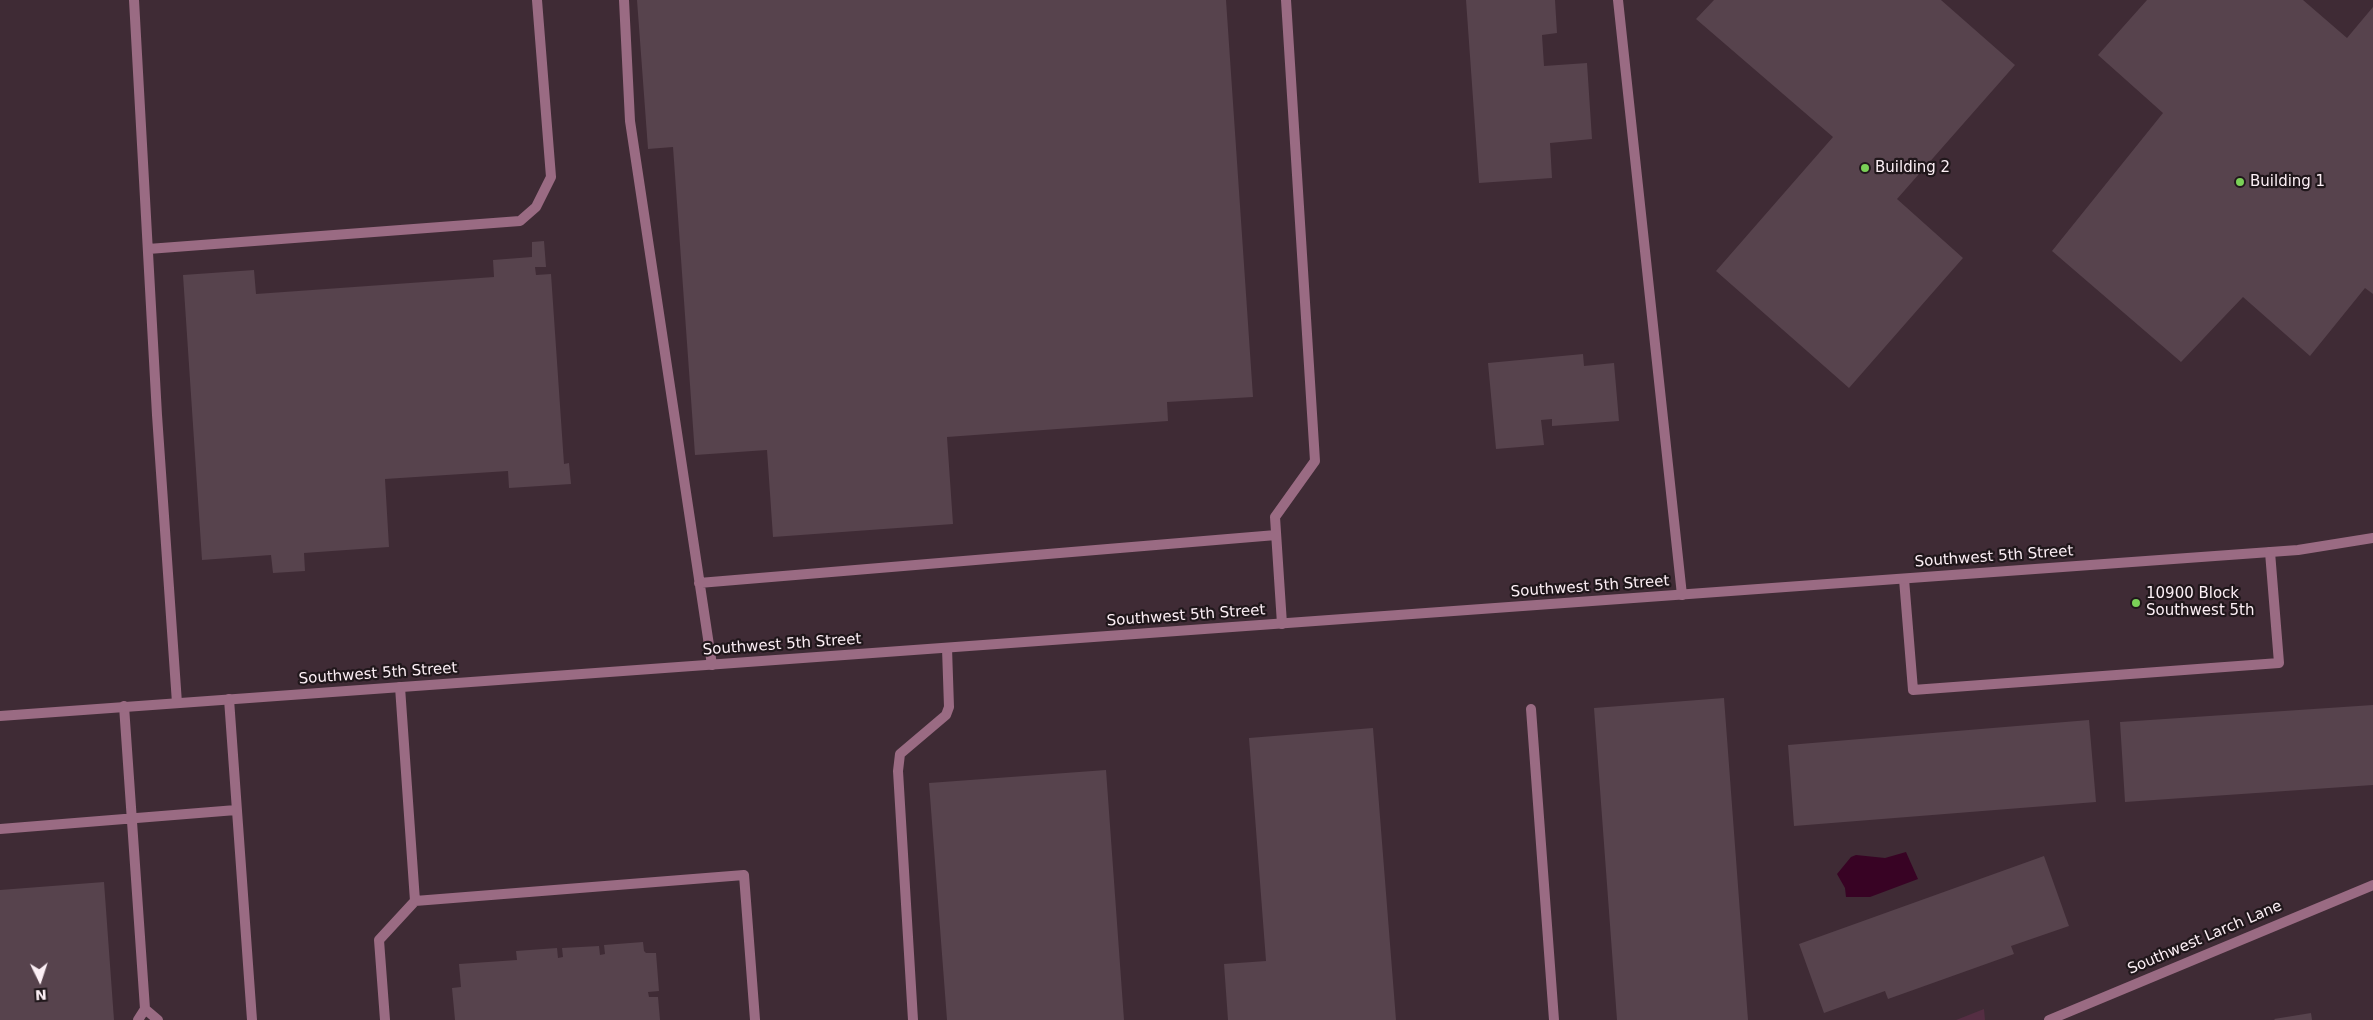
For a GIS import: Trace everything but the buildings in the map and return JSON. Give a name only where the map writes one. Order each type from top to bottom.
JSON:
[{"type":"street","points":[[134,0],[177,703]]},
{"type":"street","points":[[148,249],[520,221],[536,207],[551,177],[537,0]]},
{"type":"street","points":[[624,0],[630,121],[712,665]]},
{"type":"street","points":[[1282,624],[1275,517],[1315,461],[1286,0]]},
{"type":"street","points":[[1618,0],[1682,595]]},
{"type":"street","points":[[699,583],[1276,536]]},
{"type":"street","name":"Southwest 5th Street","points":[[0,716],[2298,550],[2373,538]]},
{"type":"street","points":[[1904,579],[1913,690],[2279,663],[2270,552]]},
{"type":"street","points":[[913,1020],[898,771],[900,754],[946,715],[949,707],[946,648]]},
{"type":"street","points":[[400,687],[415,900]]},
{"type":"street","points":[[228,699],[252,1020]]},
{"type":"street","points":[[124,706],[146,1009],[138,1020]]},
{"type":"street","points":[[1531,709],[1554,1020]]},
{"type":"street","points":[[0,829],[236,810]]},
{"type":"street","points":[[385,1020],[379,940],[415,900],[744,875],[755,1020]]},
{"type":"street","name":"Southwest Larch Lane","points":[[2049,1020],[2373,884]]},
{"type":"street","points":[[146,1009],[158,1020]]},
{"type":"shaded area","points":[[1906,852],[1918,879],[1870,897],[1846,897],[1845,888],[1837,874],[1851,857],[1856,855],[1885,858]]},
{"type":"shaded area","points":[[1984,1009],[1985,1020],[1956,1020]]},
{"type":"place","name":"Building 2","points":[[1865,168]]},
{"type":"place","name":"Building 1","points":[[2240,182]]},
{"type":"place","name":"10900 Block Southwest 5th","points":[[2136,603]]}]
